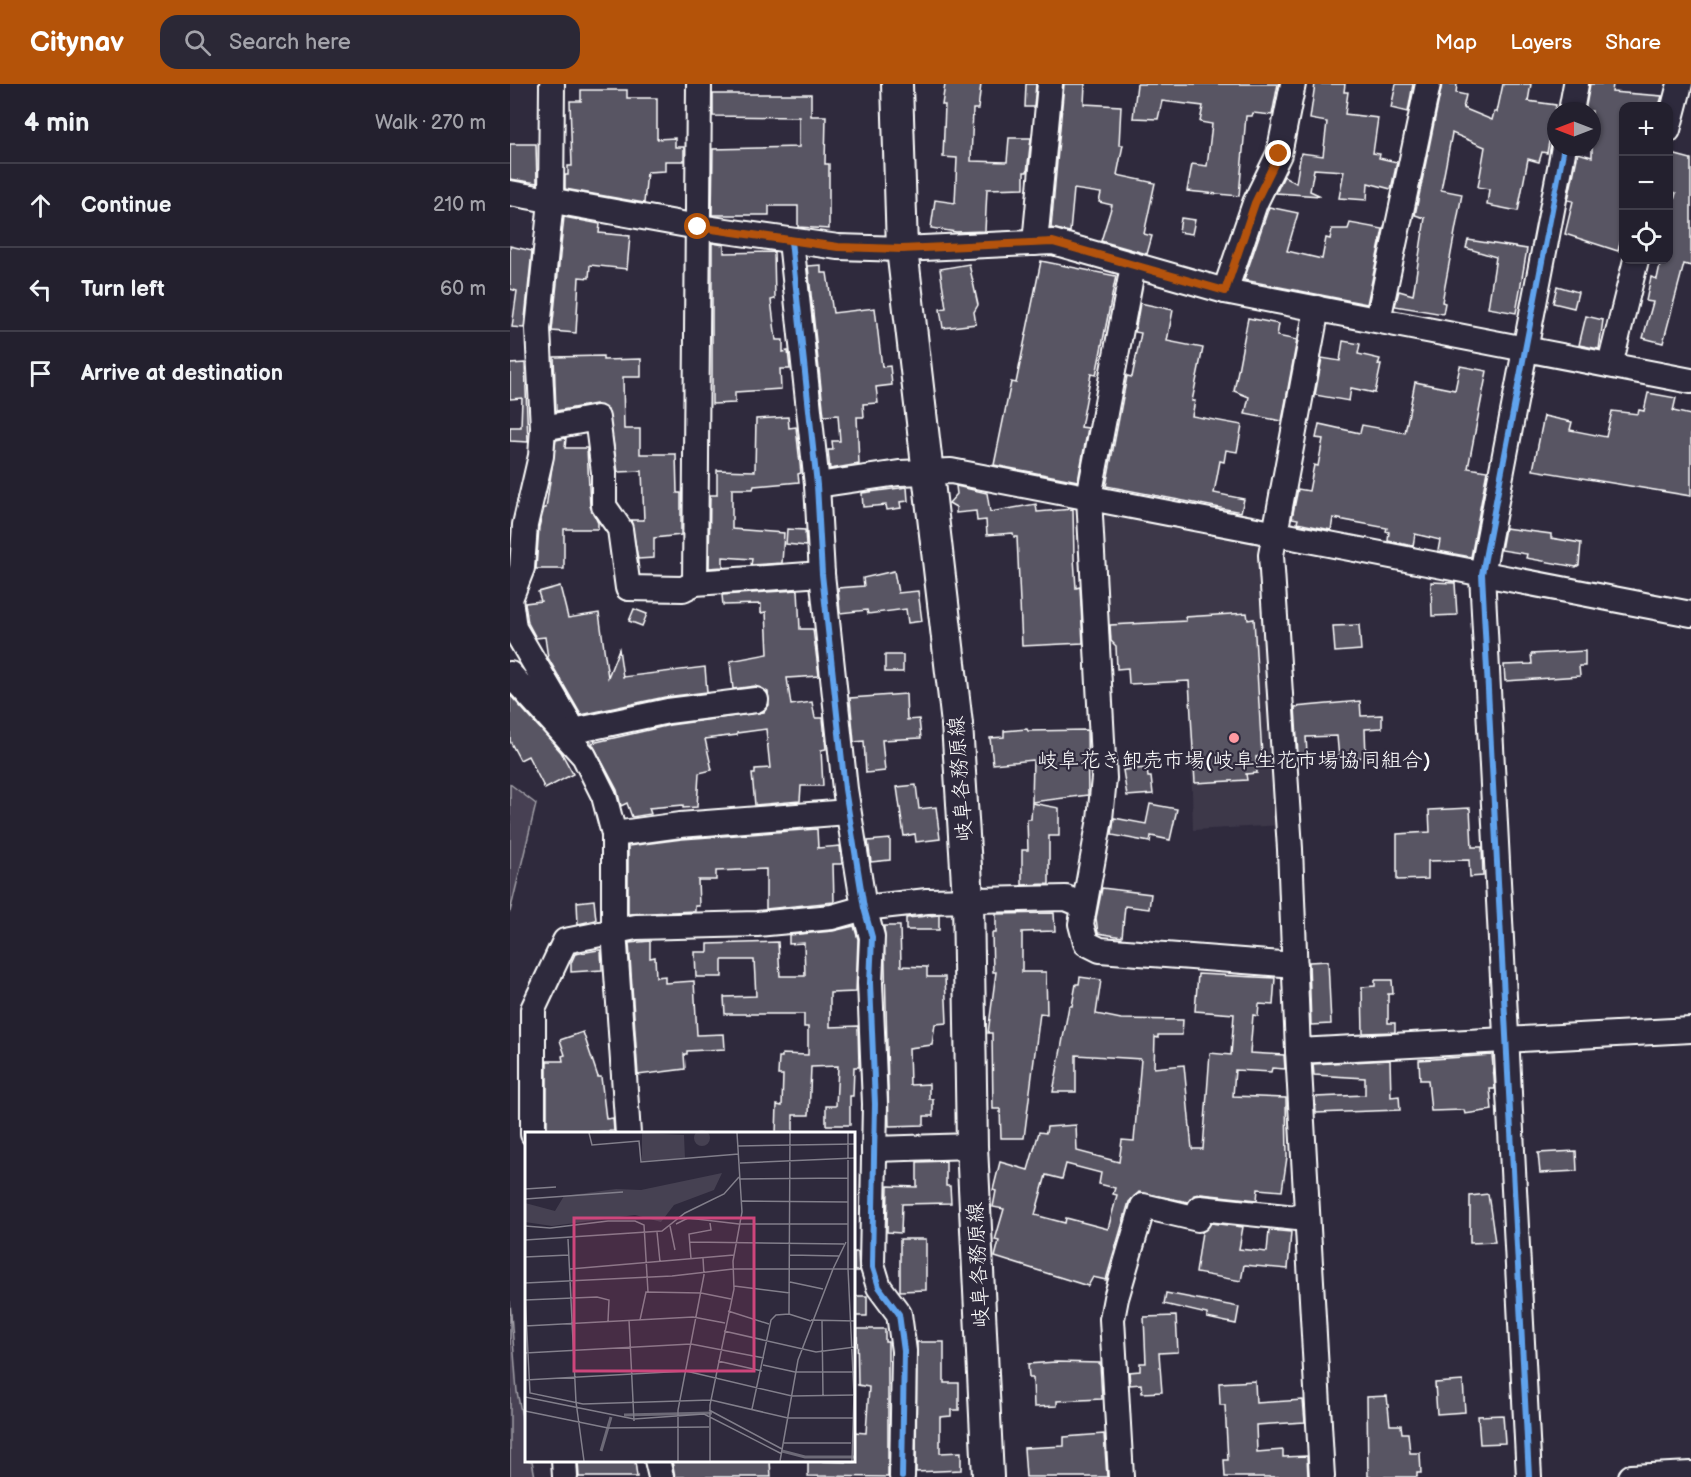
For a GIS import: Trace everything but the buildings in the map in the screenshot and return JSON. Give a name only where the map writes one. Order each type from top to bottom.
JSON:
[{"type":"main road","name":"岐阜各務原線","points":[[897,84],[902,249],[957,724],[968,899],[972,1146],[988,1477]]},
{"type":"street","points":[[552,84],[552,201],[538,329],[543,428],[541,456],[525,525],[522,568],[510,599],[514,628],[604,796],[614,834],[614,930],[628,1132]]},
{"type":"street","points":[[695,583],[699,84]]},
{"type":"street","points":[[1035,243],[1050,84]]},
{"type":"street","points":[[1225,291],[1255,203],[1279,154],[1293,84]]},
{"type":"street","points":[[1378,320],[1428,84]]},
{"type":"street","points":[[1573,102],[1576,84]]},
{"type":"street","points":[[1673,111],[1680,84]]},
{"type":"street","points":[[1529,1477],[1482,574],[1524,347],[1542,272],[1562,156]]},
{"type":"street","points":[[510,193],[698,227],[838,247],[902,249],[1053,242],[1133,267],[1225,291],[1691,381]]},
{"type":"street","points":[[791,242],[817,485],[822,574],[848,812],[864,908],[872,937],[870,983],[874,1149],[872,1264],[879,1287],[899,1314],[904,1351],[902,1477]]},
{"type":"street","points":[[1610,365],[1635,264]]},
{"type":"street","points":[[1133,267],[1089,496],[1104,778],[1100,819],[1081,924],[1086,943],[1100,950],[1295,965]]},
{"type":"street","points":[[1317,308],[1273,532],[1271,555],[1322,1477]]},
{"type":"street","points":[[543,428],[597,418],[604,472],[604,506],[620,529],[628,588],[684,589],[695,583],[822,574]]},
{"type":"street","points":[[817,485],[927,471],[951,471],[1691,614]]},
{"type":"street","points":[[510,674],[571,733]]},
{"type":"street","points":[[571,733],[669,711],[756,700]]},
{"type":"street","points":[[614,834],[680,825],[848,812]]},
{"type":"street","points":[[533,1132],[533,1009],[565,941],[614,930],[758,924],[832,917],[864,908],[968,899],[1066,898],[1083,904]]},
{"type":"street","points":[[1298,1051],[1691,1029]]},
{"type":"street","points":[[874,1149],[972,1146]]},
{"type":"street","points":[[1121,1477],[1112,1319],[1143,1206],[1198,1220],[1200,1208],[1306,1219]]},
{"type":"street","points":[[564,1462],[565,1477]]},
{"type":"street","points":[[657,1462],[661,1477]]},
{"type":"street","points":[[1630,1477],[1691,1474]]},
{"type":"shaded area","name":"岐阜花き卸売市場(岐阜生花市場協同組合)","points":[[1097,505],[1265,541],[1284,825],[1193,830],[1188,645],[1104,651]]},
{"type":"shaded area","points":[[510,784],[536,804],[510,912]]},
{"type":"shaded area","points":[[510,1301],[517,1392],[525,1431],[525,1462],[532,1462],[535,1477],[510,1477]]},
{"type":"cycle path","points":[[1529,1477],[1482,574],[1562,156]]},
{"type":"cycle path","points":[[791,241],[817,485],[822,574],[845,789],[864,908],[872,937],[870,983],[875,1104],[872,1264],[879,1287],[899,1314],[904,1351],[902,1477]]},
{"type":"place","name":"岐阜花き卸売市場(岐阜生花市場協同組合)","points":[[1234,738]]},
{"type":"route","points":[[698,227],[838,247],[902,249],[1053,242],[1133,267],[1225,291],[1255,203],[1279,154]]}]
